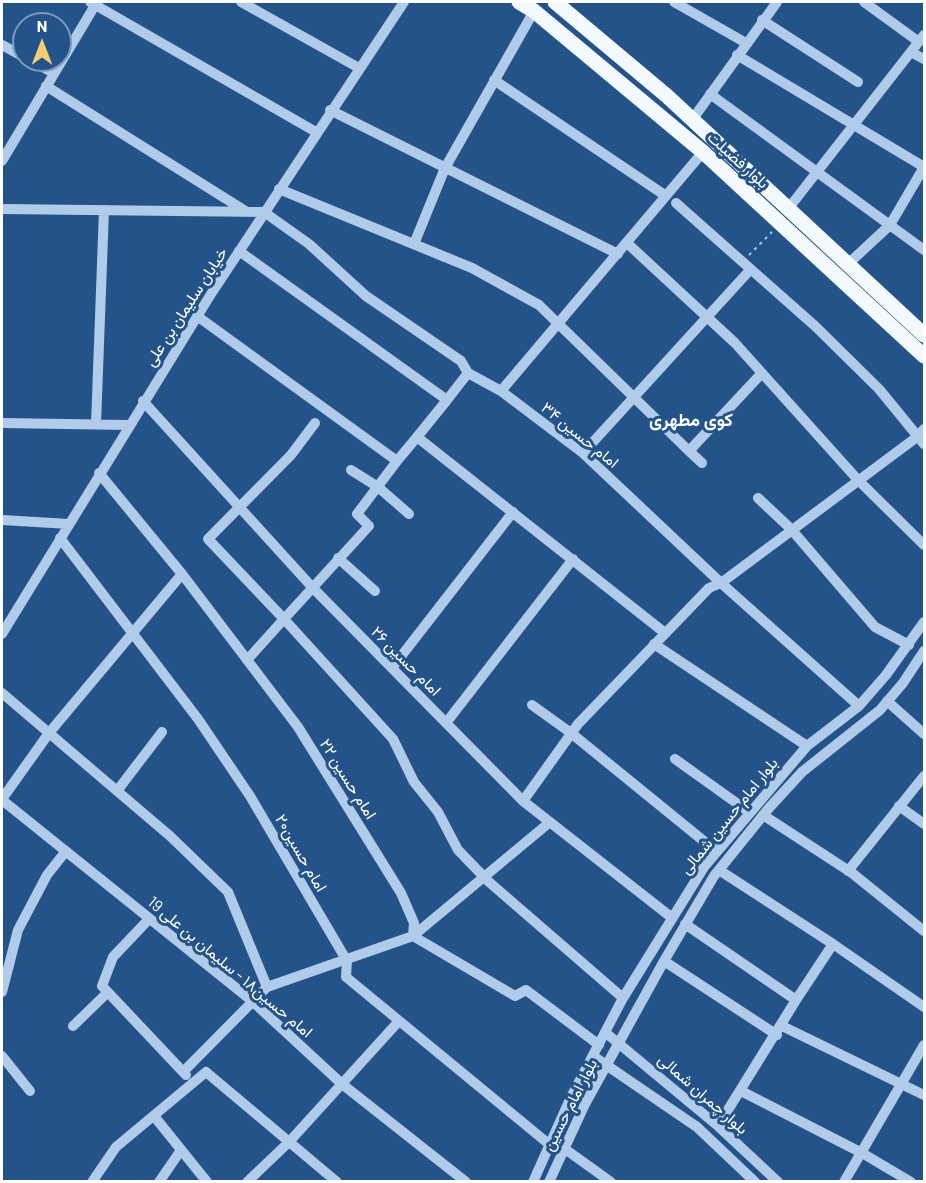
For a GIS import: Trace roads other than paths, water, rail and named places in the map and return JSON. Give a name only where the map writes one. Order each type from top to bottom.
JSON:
[{"type":"main road","name":"بلوار فضیلت","points":[[519,2],[534,11],[704,152],[781,223],[873,298],[924,335]]},
{"type":"main road","name":"بلوار فضیلت","points":[[555,2],[692,120],[848,264],[873,298],[924,356]]},
{"type":"main road","points":[[566,37],[579,22]]},
{"type":"street","points":[[2,161],[94,2],[316,132]]},
{"type":"street","points":[[241,2],[359,68]]},
{"type":"street","name":"خیابان سلیمان بن علی","points":[[2,634],[7,613],[60,538],[197,316],[330,110],[404,2]]},
{"type":"street","points":[[674,2],[746,43]]},
{"type":"street","points":[[692,120],[777,2]]},
{"type":"street","points":[[788,209],[856,126],[922,38],[864,2]]},
{"type":"street","points":[[414,244],[445,168],[534,11]]},
{"type":"street","points":[[762,20],[858,82]]},
{"type":"street","points":[[911,52],[924,59]]},
{"type":"street","points":[[737,55],[924,167],[890,225],[848,264]]},
{"type":"street","points":[[494,80],[666,196]]},
{"type":"street","points":[[46,86],[248,213]]},
{"type":"street","points":[[710,94],[924,250]]},
{"type":"street","points":[[330,110],[618,254]]},
{"type":"street","points":[[501,391],[704,152]]},
{"type":"street","points":[[279,189],[472,268],[539,304],[560,322],[702,464]]},
{"type":"street","points":[[523,801],[571,734],[709,588],[721,583],[858,480],[922,437],[879,389],[815,326],[676,203]]},
{"type":"street","points":[[2,210],[264,212]]},
{"type":"street","points":[[96,424],[104,210]]},
{"type":"street","name":"امام حسین ۳۴","points":[[264,212],[309,244],[366,296],[461,361],[468,373],[501,391],[583,453],[721,583],[859,706]]},
{"type":"street","points":[[627,243],[708,318],[762,373],[858,480],[924,545]]},
{"type":"street","points":[[239,251],[447,400]]},
{"type":"street","points":[[583,453],[708,318],[746,266]]},
{"type":"street","points":[[197,316],[397,460]]},
{"type":"street","points":[[247,660],[369,526],[357,514],[397,460],[468,373]]},
{"type":"street","points":[[688,451],[762,373]]},
{"type":"street","name":"امام حسین ۲۶","points":[[143,401],[312,587],[523,801],[671,917]]},
{"type":"street","points":[[2,423],[128,425]]},
{"type":"street","points":[[315,423],[291,455],[238,506],[208,539],[393,739],[414,782],[438,812],[458,850],[485,877],[623,998]]},
{"type":"street","points":[[417,437],[665,633]]},
{"type":"street","points":[[351,470],[378,487],[409,514]]},
{"type":"street","name":"امام حسین ۲۲","points":[[99,473],[183,574],[298,727],[401,893],[414,923],[413,936]]},
{"type":"street","points":[[758,498],[791,529],[875,627],[909,645]]},
{"type":"street","points":[[392,668],[513,512]]},
{"type":"street","points":[[2,520],[69,524]]},
{"type":"street","name":"امام حسین۲۰","points":[[60,538],[198,719],[250,795],[347,961],[346,977],[550,1145]]},
{"type":"street","points":[[338,558],[375,591]]},
{"type":"street","points":[[446,723],[573,560]]},
{"type":"street","points":[[2,800],[49,733],[183,574]]},
{"type":"street","name":"بلوار امام حسین شمالی","points":[[533,1182],[623,998],[671,917],[716,851],[807,746],[859,706],[909,645],[924,622]]},
{"type":"street","points":[[654,644],[807,746]]},
{"type":"street","name":"بلوار امام حسین شمالی","points":[[620,1043],[685,924],[719,870],[763,815],[802,772],[887,701],[924,651]]},
{"type":"street","points":[[2,693],[170,836],[228,892],[267,987]]},
{"type":"street","points":[[887,701],[924,734]]},
{"type":"street","points":[[532,705],[716,851]]},
{"type":"street","points":[[117,791],[162,732]]},
{"type":"street","points":[[675,759],[749,812]]},
{"type":"street","points":[[848,871],[924,776]]},
{"type":"street","name":"امام حسین۱۸ - سلیمان بن علی 19","points":[[2,800],[251,1000],[342,1084],[466,1182]]},
{"type":"street","points":[[899,806],[924,824]]},
{"type":"street","points":[[763,815],[848,871],[924,932]]},
{"type":"street","points":[[183,1072],[251,1000],[267,987],[347,961],[413,936],[550,822]]},
{"type":"street","points":[[2,992],[18,930],[47,875],[66,852]]},
{"type":"street","points":[[719,870],[833,944],[924,1007]]},
{"type":"street","points":[[149,919],[113,957],[102,986],[193,1083]]},
{"type":"street","points":[[685,924],[796,1000]]},
{"type":"street","points":[[413,936],[516,996],[526,990],[599,1045]]},
{"type":"street","points":[[718,1126],[833,944]]},
{"type":"street","points":[[664,961],[779,1031],[901,1082],[924,1095]]},
{"type":"street","points":[[73,1026],[108,992]]},
{"type":"street","points":[[246,1182],[289,1142],[399,1021]]},
{"type":"street","name":"بلوار چمران شمالی","points":[[606,1033],[718,1126],[778,1182]]},
{"type":"street","name":"بلوار امام حسین","points":[[549,1182],[620,1043]]},
{"type":"street","points":[[844,1182],[924,1045]]},
{"type":"street","points":[[2,1056],[30,1091]]},
{"type":"street","name":"بلوار چمران شمالی","points":[[593,1056],[697,1127],[755,1182]]},
{"type":"street","points":[[92,1182],[116,1148],[206,1072],[337,1182]]},
{"type":"street","points":[[741,1091],[862,1153],[911,1182]]},
{"type":"street","points":[[154,1116],[207,1182]]},
{"type":"street","points":[[565,1149],[611,1182]]},
{"type":"street","points":[[159,1182],[181,1150]]},
{"type":"district","name":"کوی مطهری","points":[[691,420]]}]
